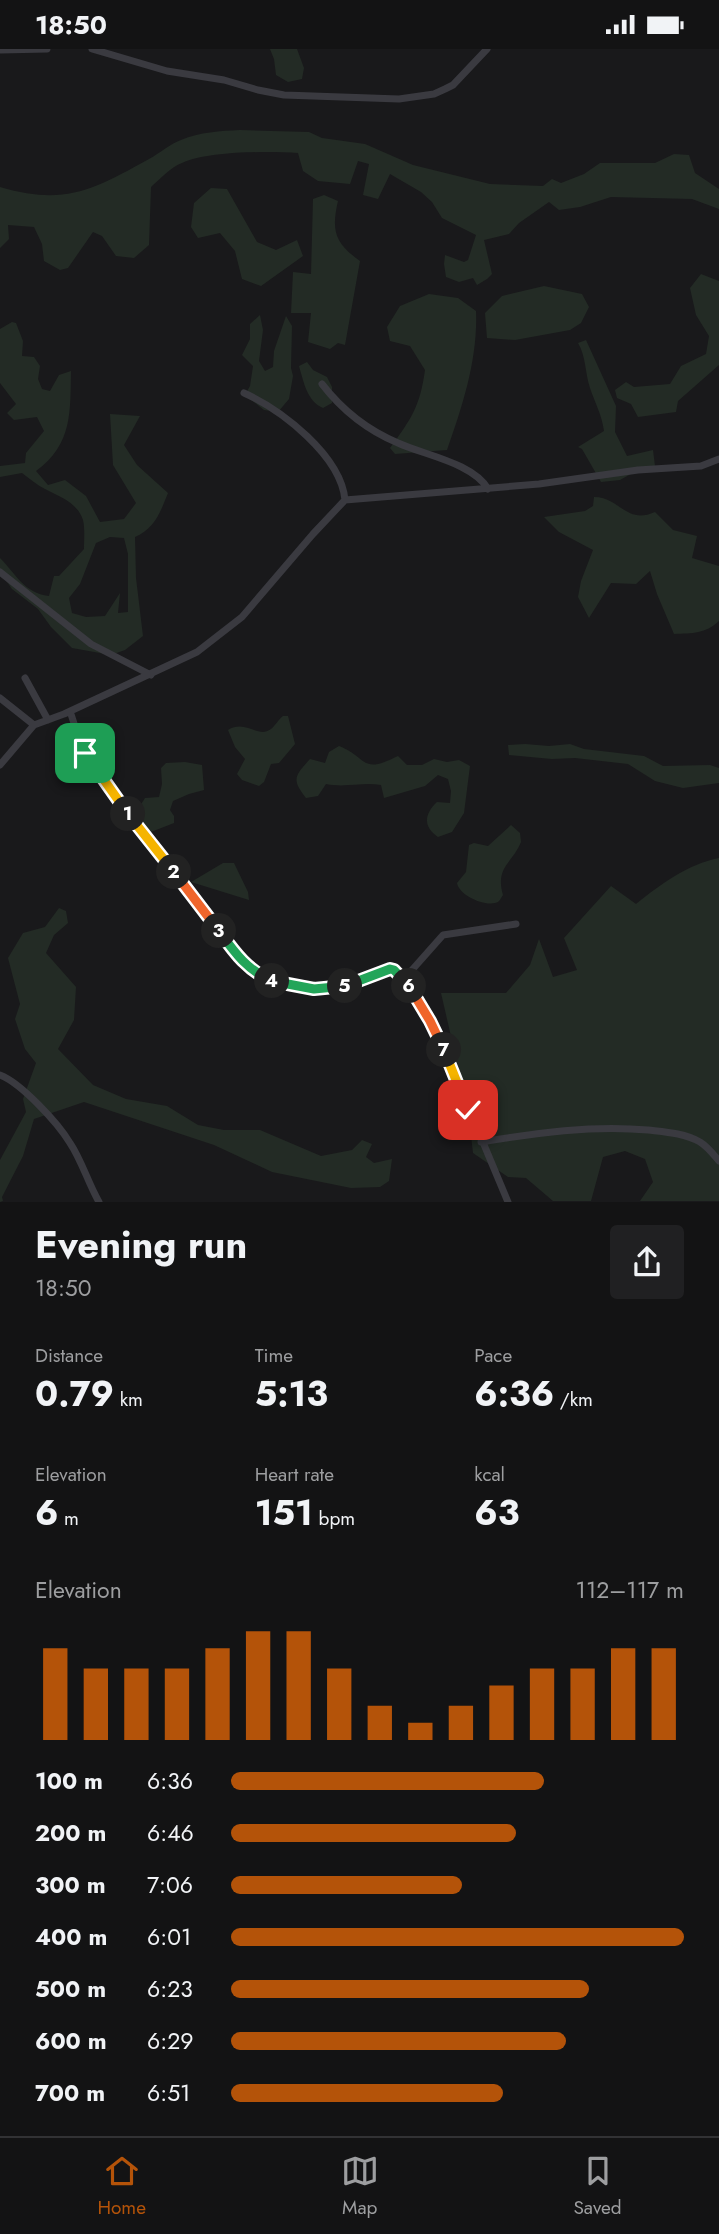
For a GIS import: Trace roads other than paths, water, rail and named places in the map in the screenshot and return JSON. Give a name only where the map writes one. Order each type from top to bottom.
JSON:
[{"type":"street","points":[[0,50],[47,49]]},
{"type":"street","points":[[92,49],[167,71],[225,80],[284,95],[398,99],[434,94],[453,85],[487,49]]},
{"type":"street","points":[[321,384],[337,403],[372,429],[398,443],[471,472],[484,481],[488,489]]},
{"type":"street","points":[[244,393],[264,402],[307,437],[336,469],[345,500]]},
{"type":"street","points":[[0,765],[34,725],[151,675],[197,652],[242,617],[345,500],[488,489],[701,465],[719,459]]},
{"type":"street","points":[[0,572],[91,644],[151,675]]},
{"type":"street","points":[[26,678],[48,720]]},
{"type":"street","points":[[0,698],[34,725]]},
{"type":"street","points":[[70,711],[80,742],[96,770],[249,969],[277,984],[314,989],[329,989],[356,983],[390,969],[404,979],[436,1031],[508,1202]]},
{"type":"street","points":[[404,979],[443,935],[516,924]]},
{"type":"street","points":[[0,1075],[22,1090],[60,1129],[71,1144],[99,1202]]},
{"type":"street","points":[[481,1142],[574,1129],[625,1128],[680,1134],[702,1143],[719,1161]]}]
